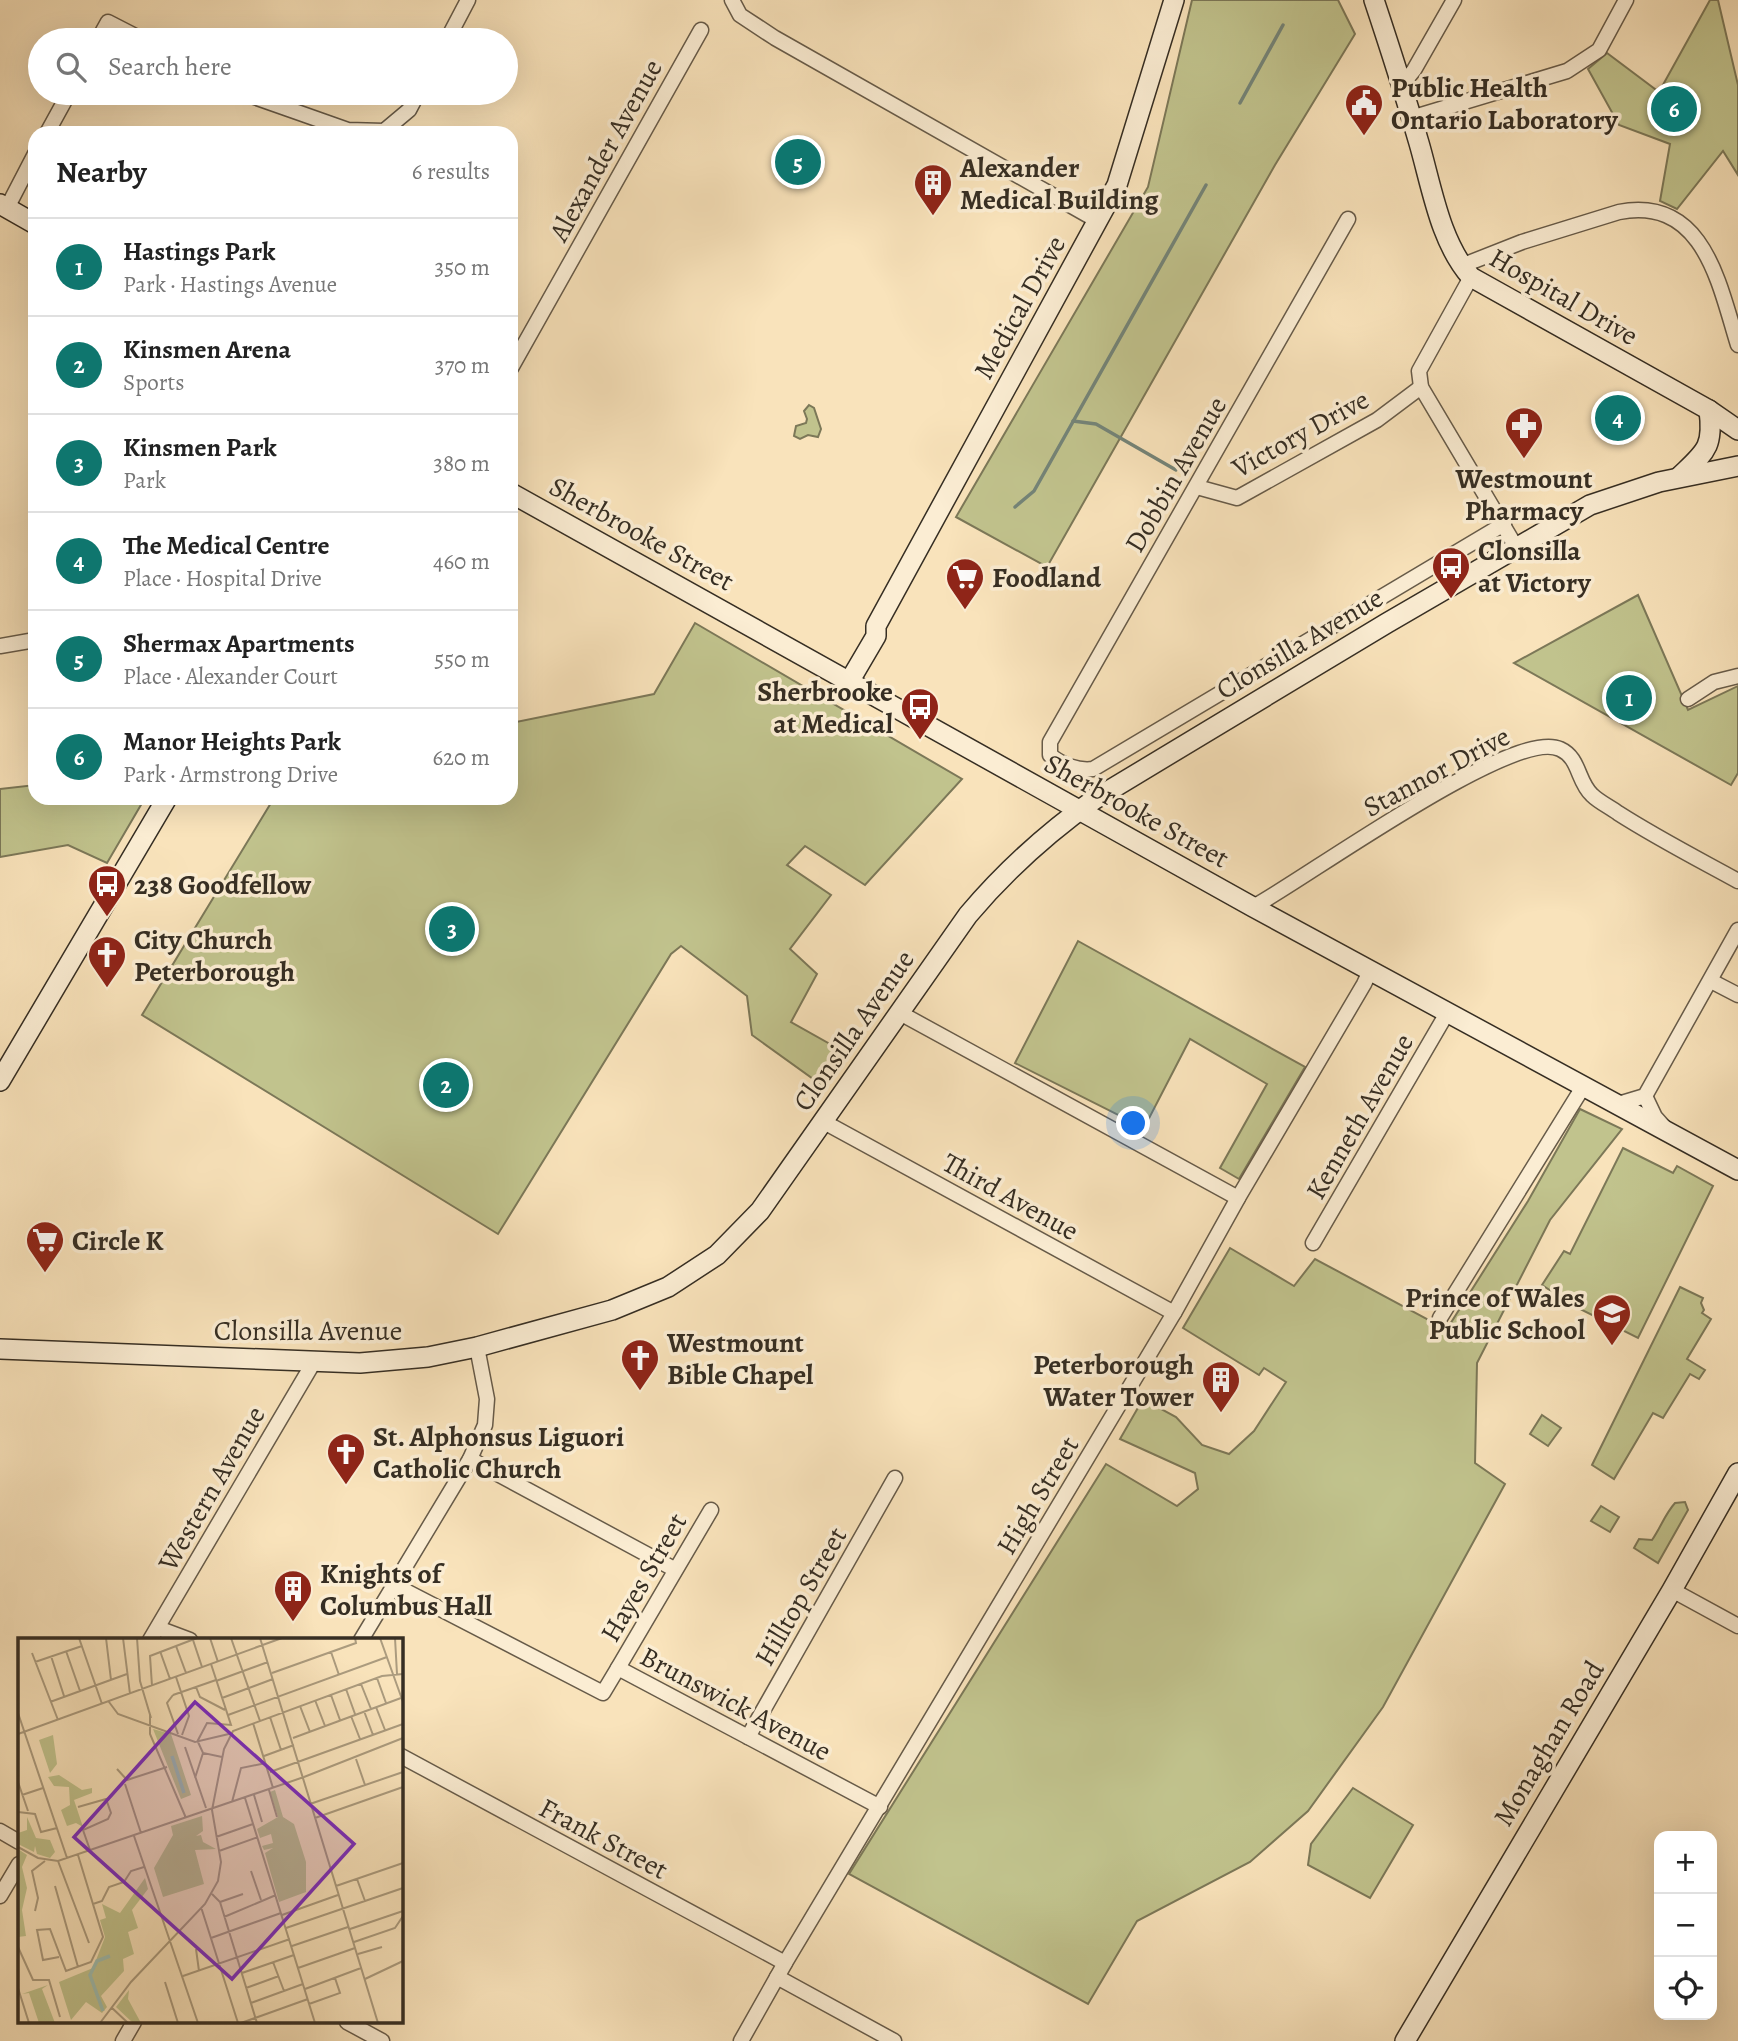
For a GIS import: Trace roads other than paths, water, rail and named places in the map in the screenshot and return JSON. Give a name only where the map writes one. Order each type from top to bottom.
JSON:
[{"type":"main road","name":"Medical Drive","points":[[844,679],[866,629],[876,625],[1117,185],[1174,0]]},
{"type":"main road","name":"Hospital Drive","points":[[1374,0],[1448,241],[1466,272],[1709,410],[1738,430]]},
{"type":"main road","points":[[3,206],[28,220]]},
{"type":"main road","points":[[1678,477],[1706,450],[1712,431],[1709,410]]},
{"type":"main road","name":"Clonsilla Avenue","points":[[0,1349],[360,1363],[428,1357],[477,1347],[612,1310],[668,1287],[717,1255],[760,1211],[968,915],[1002,875],[1079,810],[1590,505],[1678,477],[1738,466]]},
{"type":"main road","name":"Sherbrooke Street","points":[[518,498],[1253,907],[1738,1170]]},
{"type":"main road","points":[[0,1081],[163,805]]},
{"type":"main road","name":"Monaghan Road","points":[[1405,2041],[1672,1590],[1738,1473]]},
{"type":"street","points":[[453,28],[468,0]]},
{"type":"street","points":[[732,0],[740,15],[786,44],[1098,222]]},
{"type":"street","points":[[1402,85],[1414,71],[1454,0]]},
{"type":"street","points":[[1411,118],[1567,71],[1598,50],[1626,0]]},
{"type":"street","points":[[105,28],[108,22],[120,28]]},
{"type":"street","name":"Alexander Avenue","points":[[518,356],[701,30]]},
{"type":"street","points":[[51,126],[62,105]]},
{"type":"street","points":[[277,105],[337,126]]},
{"type":"street","points":[[390,126],[412,105]]},
{"type":"street","points":[[3,206],[28,165]]},
{"type":"street","points":[[1516,547],[1420,387],[1419,371],[1466,272],[1522,242],[1619,212],[1651,210],[1686,228],[1705,250],[1715,271],[1738,345]]},
{"type":"street","name":"Dobbin Avenue","points":[[1050,755],[1050,742],[1348,219]]},
{"type":"street","name":"Victory Drive","points":[[1197,487],[1237,498],[1377,420],[1420,387]]},
{"type":"street","name":"Clonsilla Avenue","points":[[1050,755],[1063,764],[1086,770],[1093,769],[1504,524]]},
{"type":"street","points":[[0,646],[28,641]]},
{"type":"street","points":[[1688,699],[1714,682],[1738,676]]},
{"type":"street","name":"Stannor Drive","points":[[1253,907],[1389,821],[1473,772],[1532,748],[1557,747],[1572,756],[1591,795],[1632,822],[1738,881]]},
{"type":"street","points":[[1615,1105],[1644,1097],[1738,930]]},
{"type":"street","name":"High Street","points":[[741,2041],[1174,1313],[1370,971]]},
{"type":"street","points":[[1711,981],[1738,995]]},
{"type":"street","points":[[900,1013],[1238,1198]]},
{"type":"street","name":"Kenneth Avenue","points":[[1312,1243],[1447,1013]]},
{"type":"street","points":[[1440,1318],[1583,1087]]},
{"type":"street","points":[[1644,1097],[1655,1118],[1670,1133]]},
{"type":"street","name":"Third Avenue","points":[[824,1122],[1174,1313]]},
{"type":"street","points":[[362,1638],[470,1459],[485,1425],[487,1399],[477,1347]]},
{"type":"street","name":"Western Avenue","points":[[154,1634],[315,1360]]},
{"type":"street","points":[[470,1459],[674,1569]]},
{"type":"street","name":"Hilltop Street","points":[[748,1737],[895,1478]]},
{"type":"street","name":"Hayes Street","points":[[618,1668],[710,1510]]},
{"type":"street","name":"Brunswick Avenue","points":[[394,1585],[603,1693],[618,1668],[880,1807]]},
{"type":"street","points":[[1672,1590],[1738,1626]]},
{"type":"street","points":[[154,1634],[178,1638]]},
{"type":"street","name":"Frank Street","points":[[402,1757],[785,1963]]},
{"type":"street","points":[[0,1832],[18,1841]]},
{"type":"street","points":[[0,1896],[18,1866]]},
{"type":"street","points":[[777,1978],[894,2041]]},
{"type":"street","points":[[123,2041],[133,2024]]},
{"type":"street","points":[[351,2024],[382,2041]]},
{"type":"waterway","points":[[1240,103],[1283,25]]},
{"type":"waterway","points":[[1015,507],[1034,491],[1206,185]]},
{"type":"waterway","points":[[1073,421],[1096,424],[1176,470]]},
{"type":"place","name":"Manor Heights Park","points":[[1674,109]]},
{"type":"place","name":"Public Health Ontario Laboratory","points":[[1364,137]]},
{"type":"place","name":"Shermax Apartments","points":[[798,162]]},
{"type":"place","name":"Alexander Medical Building","points":[[933,217]]},
{"type":"place","name":"The Medical Centre","points":[[1618,418]]},
{"type":"place","name":"Westmount Pharmacy","points":[[1524,460]]},
{"type":"place","name":"Clonsilla at Victory","points":[[1451,600]]},
{"type":"place","name":"Foodland","points":[[965,611]]},
{"type":"place","name":"Hastings Park","points":[[1629,698]]},
{"type":"place","name":"Sherbrooke at Medical","points":[[920,741]]},
{"type":"place","name":"238 Goodfellow","points":[[107,918]]},
{"type":"place","name":"Kinsmen Park","points":[[452,929]]},
{"type":"place","name":"City Church Peterborough","points":[[107,989]]},
{"type":"place","name":"Kinsmen Arena","points":[[446,1085]]},
{"type":"place","name":"Circle K","points":[[45,1274]]},
{"type":"place","name":"Prince of Wales Public School","points":[[1612,1347]]},
{"type":"place","name":"Westmount Bible Chapel","points":[[640,1392]]},
{"type":"place","name":"Peterborough Water Tower","points":[[1221,1414]]},
{"type":"place","name":"St. Alphonsus Liguori Catholic Church","points":[[346,1486]]},
{"type":"place","name":"Knights of Columbus Hall","points":[[293,1623]]}]
